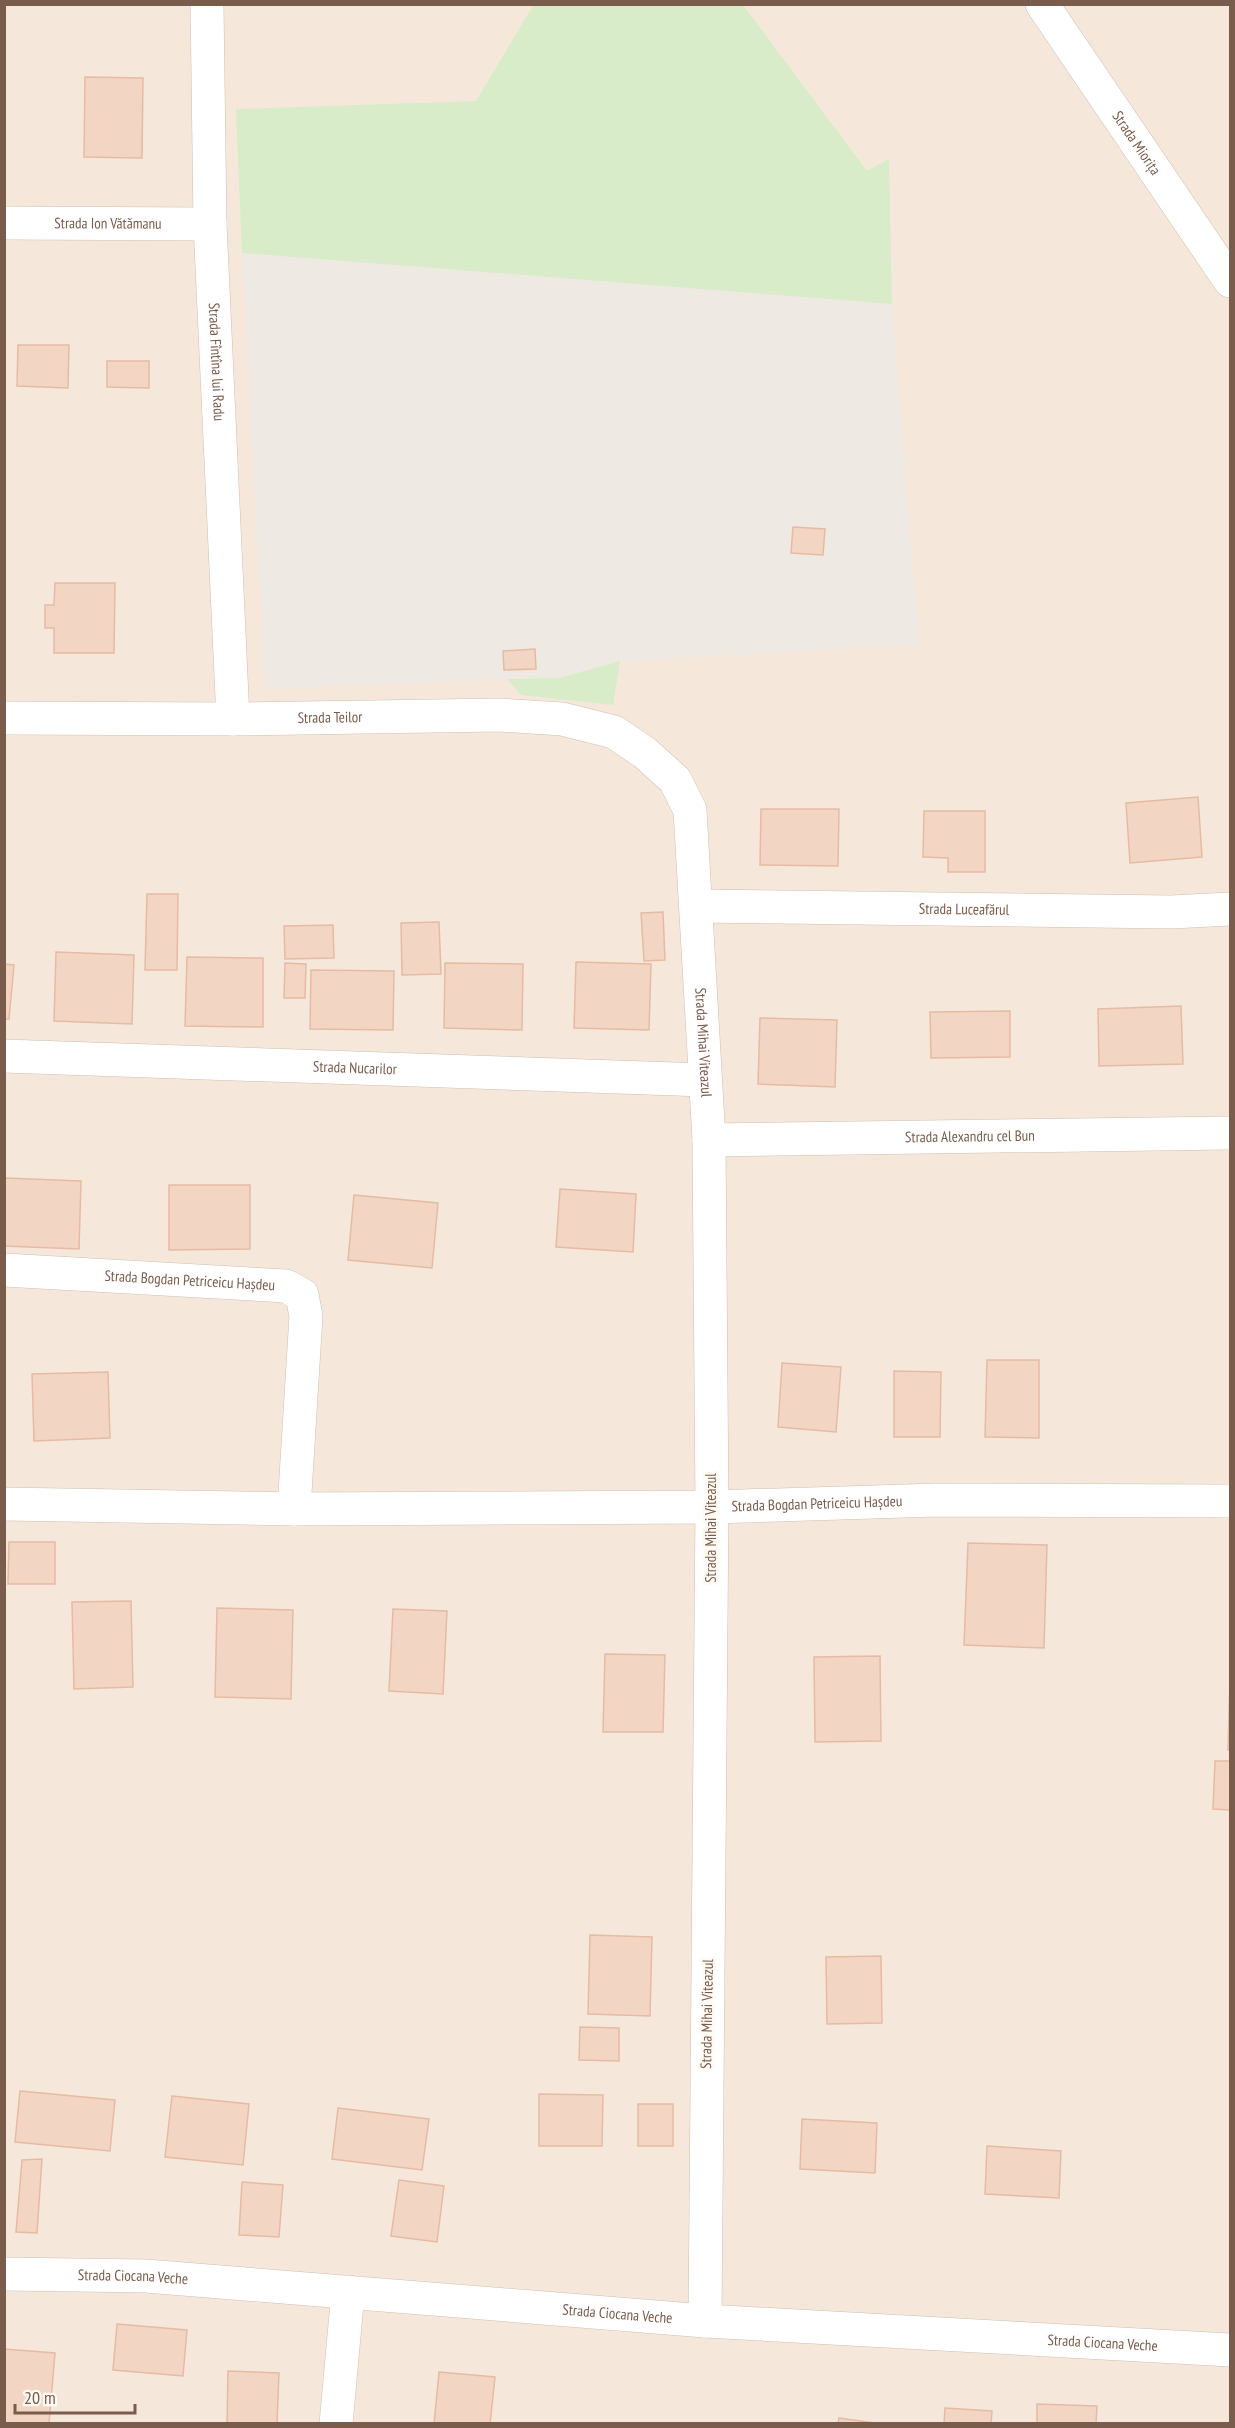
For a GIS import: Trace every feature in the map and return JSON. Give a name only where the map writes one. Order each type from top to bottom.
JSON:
[{"type":"street","name":"Strada Fîntîna lui Radu","points":[[207,4],[210,224],[233,719]]},
{"type":"street","name":"Strada Miorița","points":[[1042,4],[1230,281]]},
{"type":"street","name":"Strada Ion Vătămanu","points":[[4,223],[210,224]]},
{"type":"street","name":"Strada Teilor","points":[[4,718],[233,719],[478,715],[562,719],[614,732],[645,753]]},
{"type":"street","name":"Strada Mihai Viteazul","points":[[645,753],[675,780],[690,810],[709,1140],[712,1507],[705,2321]]},
{"type":"street","name":"Strada Luceafărul","points":[[697,906],[1171,912],[1230,909]]},
{"type":"street","name":"Strada Nucarilor","points":[[4,1056],[705,1080]]},
{"type":"street","name":"Strada Alexandru cel Bun","points":[[709,1140],[1230,1133]]},
{"type":"street","name":"Strada Bogdan Petriceicu Hașdeu","points":[[4,1270],[286,1286],[302,1295],[306,1316],[294,1509]]},
{"type":"street","name":"Strada Bogdan Petriceicu Hașdeu","points":[[4,1503],[294,1509],[712,1507],[938,1500],[1230,1501]]},
{"type":"street","name":"Strada Ciocana Veche","points":[[4,2274],[146,2276],[705,2321],[1230,2350]]},
{"type":"street","points":[[336,2424],[348,2292]]},
{"type":"shaded area","points":[[5,5],[1230,5],[1230,2423],[5,2423]]},
{"type":"shaded area","points":[[242,253],[892,304],[919,645],[621,661],[559,678],[265,688]]},
{"type":"green space","points":[[534,4],[743,5],[867,171],[889,159],[892,304],[242,253],[236,109],[476,101]]},
{"type":"green space","points":[[620,661],[613,705],[521,695],[507,679],[559,678]]},
{"type":"building","points":[[85,77],[143,78],[142,158],[84,157]]},
{"type":"building","points":[[18,345],[69,345],[68,388],[17,386]]},
{"type":"building","points":[[107,361],[149,361],[149,388],[107,387]]},
{"type":"building","points":[[793,527],[825,529],[823,555],[791,553]]},
{"type":"building","points":[[55,583],[115,583],[114,653],[54,653],[54,628],[45,628],[45,605],[54,605]]},
{"type":"building","points":[[535,649],[536,669],[504,670],[503,651]]},
{"type":"building","points":[[1198,797],[1202,857],[1130,863],[1126,803]]},
{"type":"building","points":[[761,809],[839,809],[838,866],[760,865]]},
{"type":"building","points":[[924,811],[985,811],[985,872],[948,872],[948,858],[923,857]]},
{"type":"building","points":[[147,894],[178,894],[177,970],[145,970]]},
{"type":"building","points":[[663,912],[665,960],[644,961],[641,913]]},
{"type":"building","points":[[439,922],[441,974],[402,975],[401,923]]},
{"type":"building","points":[[333,925],[334,958],[285,959],[284,926]]},
{"type":"building","points":[[56,952],[134,955],[132,1024],[54,1021]]},
{"type":"building","points":[[187,957],[263,958],[263,1027],[185,1026]]},
{"type":"building","points":[[576,962],[651,964],[649,1030],[574,1028]]},
{"type":"building","points":[[285,963],[306,964],[305,998],[284,998]]},
{"type":"building","points":[[445,963],[523,964],[522,1030],[444,1028]]},
{"type":"building","points":[[4,964],[14,965],[9,1019],[4,1019]]},
{"type":"building","points":[[311,970],[394,971],[393,1030],[310,1029]]},
{"type":"building","points":[[1181,1006],[1183,1064],[1099,1066],[1098,1009]]},
{"type":"building","points":[[1010,1011],[1010,1057],[931,1058],[930,1012]]},
{"type":"building","points":[[760,1018],[837,1020],[835,1087],[758,1084]]},
{"type":"building","points":[[5,1178],[81,1181],[79,1249],[4,1246]]},
{"type":"building","points":[[169,1185],[250,1185],[250,1249],[169,1250]]},
{"type":"building","points":[[560,1189],[636,1194],[633,1252],[556,1247]]},
{"type":"building","points":[[354,1195],[438,1203],[432,1268],[348,1260]]},
{"type":"building","points":[[987,1360],[1039,1360],[1039,1438],[985,1437]]},
{"type":"building","points":[[782,1363],[841,1367],[836,1432],[778,1427]]},
{"type":"building","points":[[894,1371],[941,1372],[940,1437],[894,1437]]},
{"type":"building","points":[[108,1372],[110,1438],[34,1441],[32,1374]]},
{"type":"building","points":[[9,1542],[55,1542],[55,1584],[8,1584]]},
{"type":"building","points":[[968,1543],[1047,1545],[1044,1648],[964,1645]]},
{"type":"building","points":[[131,1601],[133,1687],[74,1689],[72,1602]]},
{"type":"building","points":[[217,1608],[293,1610],[291,1699],[215,1697]]},
{"type":"building","points":[[393,1609],[447,1611],[443,1694],[389,1691]]},
{"type":"building","points":[[605,1654],[665,1655],[663,1732],[603,1732]]},
{"type":"building","points":[[880,1656],[881,1741],[815,1742],[814,1657]]},
{"type":"building","points":[[1230,1676],[1230,1750],[1228,1750]]},
{"type":"building","points":[[1215,1761],[1230,1761],[1230,1810],[1213,1809]]},
{"type":"building","points":[[590,1935],[652,1937],[650,2016],[588,2014]]},
{"type":"building","points":[[881,1956],[882,2023],[827,2024],[826,1957]]},
{"type":"building","points":[[580,2027],[619,2028],[619,2061],[579,2060]]},
{"type":"building","points":[[20,2091],[115,2100],[110,2151],[15,2142]]},
{"type":"building","points":[[539,2094],[603,2095],[602,2146],[539,2146]]},
{"type":"building","points":[[172,2096],[249,2104],[243,2165],[165,2157]]},
{"type":"building","points":[[638,2104],[673,2104],[673,2146],[638,2146]]},
{"type":"building","points":[[338,2108],[429,2119],[422,2170],[332,2159]]},
{"type":"building","points":[[802,2119],[877,2123],[875,2173],[800,2169]]},
{"type":"building","points":[[987,2146],[1061,2151],[1059,2198],[985,2194]]},
{"type":"building","points":[[42,2159],[37,2233],[16,2232],[22,2160]]},
{"type":"building","points":[[399,2180],[444,2186],[437,2242],[391,2236]]},
{"type":"building","points":[[242,2182],[283,2185],[279,2237],[239,2235]]},
{"type":"building","points":[[117,2324],[187,2330],[183,2376],[113,2370]]},
{"type":"building","points":[[4,2349],[55,2353],[49,2424],[4,2424]]},
{"type":"building","points":[[228,2371],[279,2373],[277,2424],[227,2424]]},
{"type":"building","points":[[439,2372],[495,2377],[490,2424],[434,2424]]},
{"type":"building","points":[[1037,2404],[1097,2406],[1096,2424],[1037,2424]]},
{"type":"building","points":[[945,2408],[992,2411],[991,2424],[944,2424]]},
{"type":"building","points":[[839,2418],[882,2424],[838,2424]]}]
